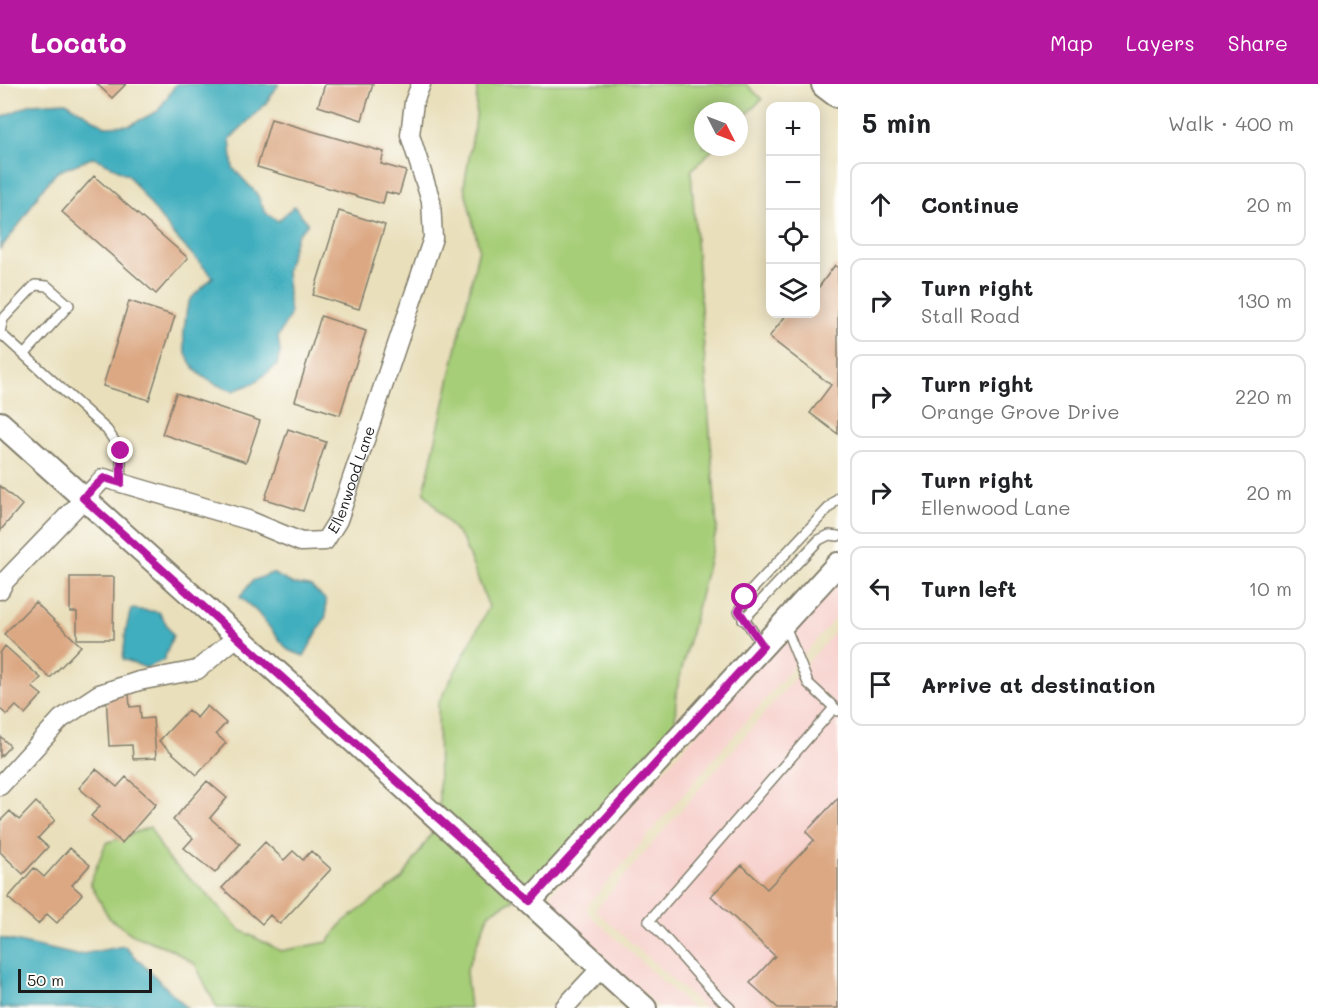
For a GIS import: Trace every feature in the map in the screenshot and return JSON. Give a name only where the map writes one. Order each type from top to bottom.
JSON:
[{"type":"main road","points":[[826,84],[838,93]]},
{"type":"street","name":"Ellenwood Lane","points":[[0,590],[4,582],[104,478],[248,520],[302,542],[325,541],[338,520],[433,238],[431,201],[410,135],[414,102],[421,84]]},
{"type":"street","points":[[0,423],[530,901],[645,1008]]},
{"type":"street","points":[[530,901],[838,564]]},
{"type":"street","points":[[0,786],[62,719],[99,694],[139,681],[197,670],[237,637]]},
{"type":"street","points":[[564,1008],[602,967]]},
{"type":"lane","points":[[24,355],[69,305],[47,286],[35,285],[3,319],[0,332],[24,355],[106,430],[121,451],[121,483]]},
{"type":"lane","points":[[763,646],[739,611],[745,597],[838,498]]},
{"type":"lane","points":[[743,620],[819,540],[829,535],[838,536]]},
{"type":"lane","points":[[730,1008],[711,991],[649,921],[836,709],[808,683],[784,623]]},
{"type":"shaded area","points":[[838,579],[838,615],[587,906],[590,915],[692,1008],[659,1008],[544,902]]},
{"type":"shaded area","points":[[838,628],[838,1008],[704,1008],[595,910]]},
{"type":"green space","points":[[477,84],[746,84],[762,99],[748,113],[748,102],[694,102],[694,156],[706,156],[691,171],[717,528],[676,693],[675,727],[528,888],[439,806],[438,704],[489,607],[463,541],[424,492],[479,248],[464,186],[476,118]]},
{"type":"green space","points":[[150,827],[167,858],[205,892],[240,930],[281,951],[328,942],[343,922],[402,879],[435,828],[514,899],[489,913],[466,972],[470,1008],[217,1008],[195,964],[171,949],[133,935],[109,918],[90,883],[106,843]]},
{"type":"water","points":[[176,84],[279,84],[266,103],[230,139],[233,168],[257,194],[265,212],[278,221],[294,206],[308,223],[296,237],[286,271],[290,315],[278,337],[280,352],[277,365],[254,383],[233,391],[201,375],[188,359],[185,349],[186,311],[189,302],[213,277],[173,234],[128,175],[94,157],[57,172],[0,249],[0,118],[31,104],[66,102],[105,126],[130,125],[158,111]]},
{"type":"water","points":[[272,573],[293,584],[310,586],[326,600],[326,616],[304,656],[288,650],[257,612],[240,597],[252,581]]},
{"type":"water","points":[[131,609],[159,612],[173,635],[164,660],[146,668],[123,659]]},
{"type":"water","points":[[0,938],[77,955],[124,946],[187,1008],[0,1008]]},
{"type":"building","points":[[97,84],[126,84],[112,98]]},
{"type":"building","points":[[325,84],[373,84],[362,120],[318,106]]},
{"type":"building","points":[[271,119],[384,152],[381,164],[406,171],[399,195],[386,192],[383,204],[257,167]]},
{"type":"building","points":[[94,176],[188,258],[156,294],[62,212]]},
{"type":"building","points":[[339,211],[385,225],[359,309],[313,295]]},
{"type":"building","points":[[835,265],[838,268],[838,434],[810,413],[831,385],[769,337],[784,318],[820,318],[820,286]]},
{"type":"building","points":[[129,301],[175,316],[149,400],[103,386]]},
{"type":"building","points":[[321,316],[366,331],[340,415],[295,401]]},
{"type":"building","points":[[176,393],[260,421],[246,462],[162,434]]},
{"type":"building","points":[[288,429],[326,442],[303,511],[265,499]]},
{"type":"building","points":[[0,486],[22,505],[0,531]]},
{"type":"building","points":[[70,577],[114,577],[113,639],[77,639],[77,612],[70,612]]},
{"type":"building","points":[[35,602],[81,646],[50,678],[4,634]]},
{"type":"building","points":[[5,646],[41,678],[32,687],[42,695],[25,714],[16,706],[7,715],[0,709],[0,653]]},
{"type":"building","points":[[129,694],[130,707],[140,706],[141,719],[153,718],[156,758],[133,759],[132,745],[109,746],[106,695]]},
{"type":"building","points":[[207,706],[226,723],[216,734],[226,743],[197,775],[159,741],[188,710],[197,718]]},
{"type":"building","points":[[0,736],[10,746],[0,757]]},
{"type":"building","points":[[96,769],[117,787],[126,777],[156,804],[122,843],[91,816],[100,806],[79,788]]},
{"type":"building","points":[[207,781],[227,798],[210,818],[240,844],[215,873],[184,848],[193,838],[173,820]]},
{"type":"building","points":[[838,798],[838,1008],[778,1008],[750,983],[775,956],[711,896],[742,865],[767,889],[814,840],[806,832]]},
{"type":"building","points":[[36,802],[55,820],[38,838],[48,847],[23,874],[0,852],[0,821],[10,811],[19,820]]},
{"type":"building","points":[[265,842],[284,860],[293,851],[303,860],[311,851],[331,869],[280,924],[270,915],[262,924],[222,888]]},
{"type":"building","points":[[70,848],[90,865],[72,885],[82,894],[57,923],[47,914],[38,924],[8,898],[34,868],[44,877]]},
{"type":"route","points":[[121,451],[121,483],[104,478],[83,498],[530,901],[763,646],[739,611],[745,597]]}]
